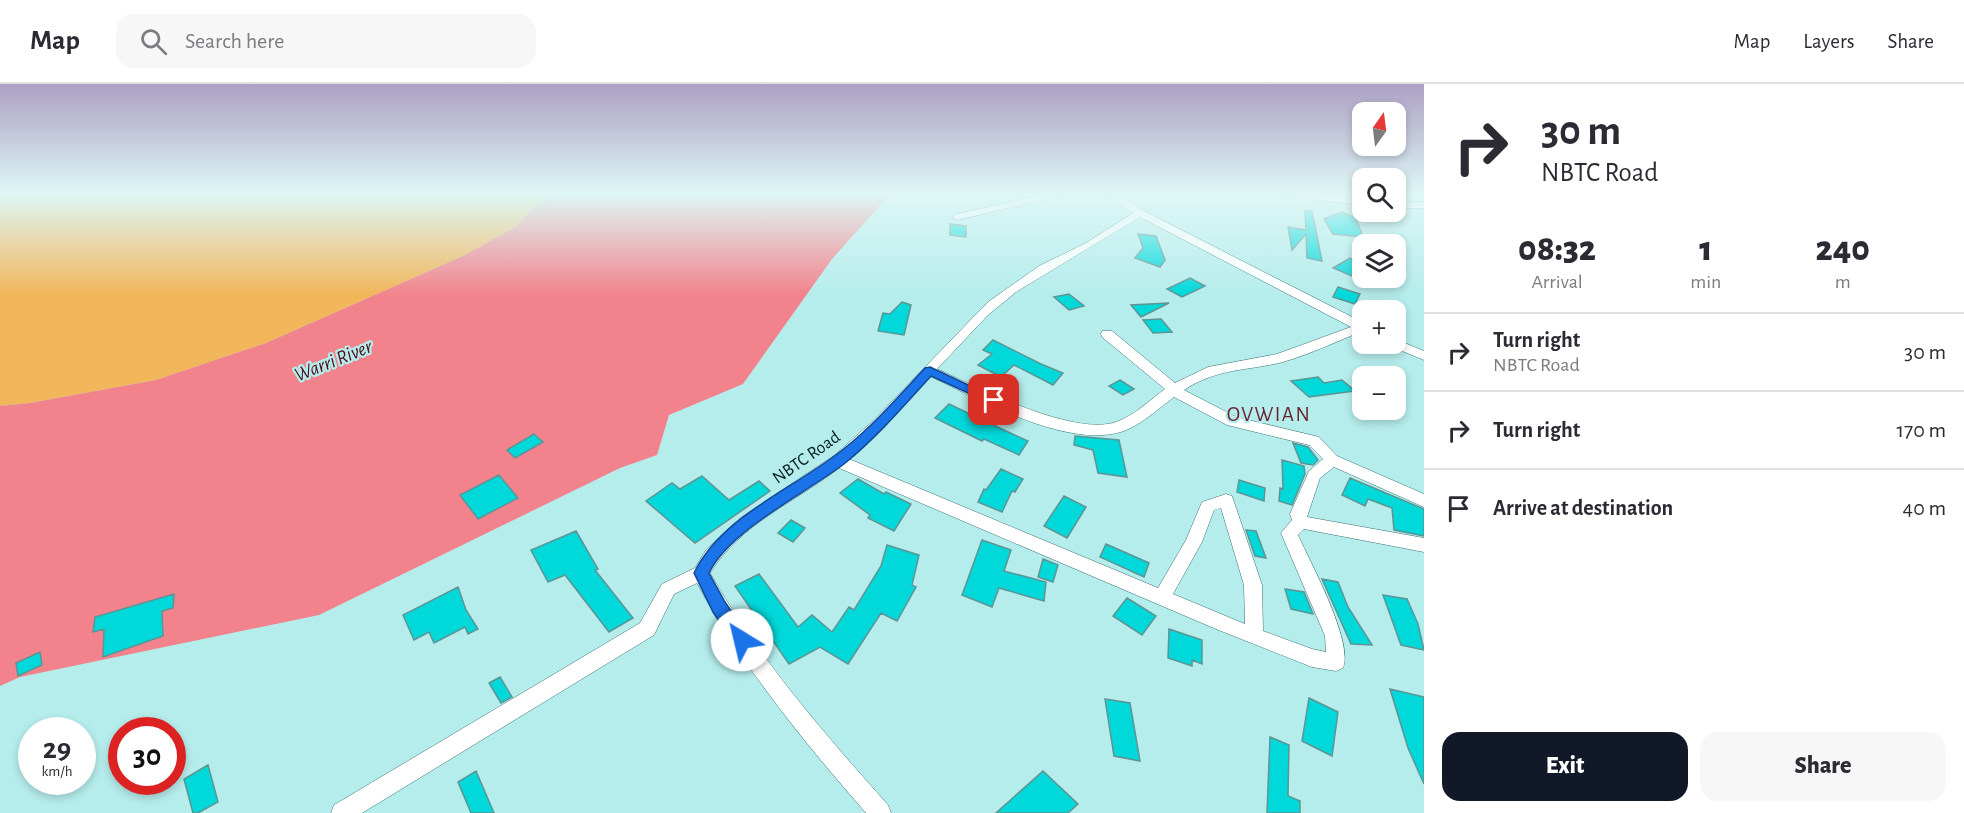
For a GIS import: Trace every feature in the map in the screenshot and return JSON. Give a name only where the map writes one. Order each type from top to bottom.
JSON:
[{"type":"street","name":"NBTC Road","points":[[701,573],[708,560],[729,539],[786,495],[838,461],[877,428],[982,314],[1003,296],[1066,255],[1088,246],[1118,227]]},
{"type":"street","points":[[1167,227],[1352,322]]},
{"type":"street","points":[[930,371],[1016,410],[1059,424],[1090,429],[1118,428],[1173,388],[1206,372],[1280,358],[1352,331]]},
{"type":"street","points":[[1107,334],[1185,398],[1232,421],[1314,441],[1332,459],[1424,501]]},
{"type":"street","points":[[1406,348],[1424,356]]},
{"type":"street","points":[[1301,522],[1298,514],[1314,475],[1332,459]]},
{"type":"street","points":[[838,461],[1162,598],[1312,657],[1336,662],[1334,636],[1289,533],[1301,522]]},
{"type":"street","points":[[1162,598],[1194,542],[1208,506],[1226,500],[1253,585],[1254,634]]},
{"type":"street","points":[[1301,522],[1424,545]]},
{"type":"street","points":[[342,813],[647,629],[668,589],[701,573],[719,607],[778,690],[880,813]]},
{"type":"shaded area","points":[[0,227],[515,227],[463,256],[266,343],[156,380],[30,403],[0,406]]},
{"type":"water","name":"Warri River","points":[[515,227],[861,227],[832,259],[743,384],[669,415],[657,455],[620,468],[319,615],[20,677],[0,686],[0,406],[30,403],[156,380],[266,343],[463,256]]},
{"type":"building","points":[[950,227],[966,227],[966,237],[950,235]]},
{"type":"building","points":[[1288,227],[1306,230],[1306,227],[1315,227],[1322,261],[1307,258],[1306,234],[1292,250]]},
{"type":"building","points":[[1329,227],[1359,227],[1362,234],[1352,234],[1352,236],[1333,234]]},
{"type":"building","points":[[1138,234],[1156,236],[1165,260],[1160,267],[1135,258],[1143,248]]},
{"type":"building","points":[[1350,258],[1352,259],[1352,276],[1333,268]]},
{"type":"building","points":[[1190,278],[1205,286],[1182,297],[1167,289]]},
{"type":"building","points":[[1338,287],[1360,294],[1357,300],[1352,300],[1352,303],[1333,297]]},
{"type":"building","points":[[1069,294],[1084,306],[1069,310],[1054,297]]},
{"type":"building","points":[[902,302],[911,305],[904,335],[878,331],[883,313],[890,314]]},
{"type":"building","points":[[1169,303],[1141,317],[1131,305]]},
{"type":"building","points":[[1161,319],[1172,332],[1153,333],[1143,320]]},
{"type":"building","points":[[993,340],[1063,373],[1053,385],[1014,365],[1001,377],[978,365],[992,354],[983,350]]},
{"type":"building","points":[[1318,377],[1324,383],[1342,380],[1352,388],[1352,391],[1309,397],[1291,381]]},
{"type":"building","points":[[1120,380],[1134,389],[1123,395],[1109,386]]},
{"type":"building","points":[[949,404],[1028,441],[1019,455],[984,439],[982,441],[935,418]]},
{"type":"building","points":[[534,434],[543,442],[515,458],[507,450]]},
{"type":"building","points":[[1075,436],[1119,440],[1127,477],[1098,473],[1093,450],[1074,445]]},
{"type":"building","points":[[1293,443],[1308,447],[1318,460],[1313,465],[1301,463]]},
{"type":"building","points":[[1282,460],[1304,466],[1305,474],[1292,505],[1279,501],[1280,488],[1283,489]]},
{"type":"building","points":[[1001,469],[1023,479],[1015,492],[1012,491],[1002,512],[978,502],[984,489],[986,490]]},
{"type":"building","points":[[499,475],[518,498],[478,519],[460,495]]},
{"type":"building","points":[[702,476],[729,500],[759,481],[770,491],[695,543],[646,501],[672,483],[680,489]]},
{"type":"building","points":[[1350,478],[1424,509],[1424,536],[1394,530],[1392,508],[1368,499],[1365,506],[1342,495]]},
{"type":"building","points":[[858,479],[884,494],[886,492],[911,504],[894,531],[868,518],[870,515],[840,493]]},
{"type":"building","points":[[1239,480],[1265,488],[1264,501],[1237,492]]},
{"type":"building","points":[[1064,496],[1086,507],[1067,538],[1044,526]]},
{"type":"building","points":[[791,520],[805,528],[793,542],[778,533]]},
{"type":"building","points":[[1246,530],[1256,531],[1266,558],[1255,556]]},
{"type":"building","points":[[576,531],[598,569],[595,570],[633,618],[609,632],[565,575],[548,582],[531,550]]},
{"type":"building","points":[[982,540],[1011,550],[1004,571],[1046,582],[1044,601],[999,588],[992,607],[962,595]]},
{"type":"building","points":[[1106,544],[1149,563],[1144,577],[1100,557]]},
{"type":"building","points":[[887,545],[919,555],[912,585],[916,587],[897,621],[881,613],[848,664],[820,647],[789,664],[735,586],[759,574],[798,627],[812,615],[832,632],[849,607],[854,610],[881,566]]},
{"type":"building","points":[[1043,559],[1058,565],[1053,582],[1038,577]]},
{"type":"building","points":[[1322,579],[1338,582],[1348,607],[1372,645],[1351,644]]},
{"type":"building","points":[[458,587],[466,610],[478,629],[468,634],[465,627],[434,643],[429,632],[414,640],[403,615]]},
{"type":"building","points":[[1285,589],[1304,592],[1313,614],[1291,609]]},
{"type":"building","points":[[174,594],[173,608],[162,611],[163,636],[103,657],[104,629],[93,632],[95,617]]},
{"type":"building","points":[[1383,595],[1407,599],[1418,624],[1424,650],[1401,645]]},
{"type":"building","points":[[1127,598],[1156,616],[1142,635],[1113,616]]},
{"type":"building","points":[[1169,629],[1202,640],[1202,664],[1192,660],[1192,666],[1168,658]]},
{"type":"building","points":[[40,652],[42,665],[18,676],[16,663]]},
{"type":"building","points":[[500,677],[512,697],[501,703],[489,683]]},
{"type":"building","points":[[1390,689],[1424,697],[1424,784],[1408,748]]},
{"type":"building","points":[[1309,698],[1338,712],[1332,756],[1302,741]]},
{"type":"building","points":[[1105,699],[1130,703],[1140,761],[1114,756]]},
{"type":"building","points":[[1270,737],[1289,745],[1288,796],[1300,801],[1300,813],[1267,813]]},
{"type":"building","points":[[208,765],[218,802],[198,813],[193,813],[186,778]]},
{"type":"building","points":[[476,771],[494,813],[471,813],[458,782]]},
{"type":"building","points":[[1043,771],[1078,804],[1068,813],[996,813]]},
{"type":"district","name":"OVWIAN","points":[[1269,414]]},
{"type":"route","points":[[742,640],[719,607],[701,573],[708,560],[729,539],[786,495],[838,461],[877,428],[930,371],[994,400]]}]
